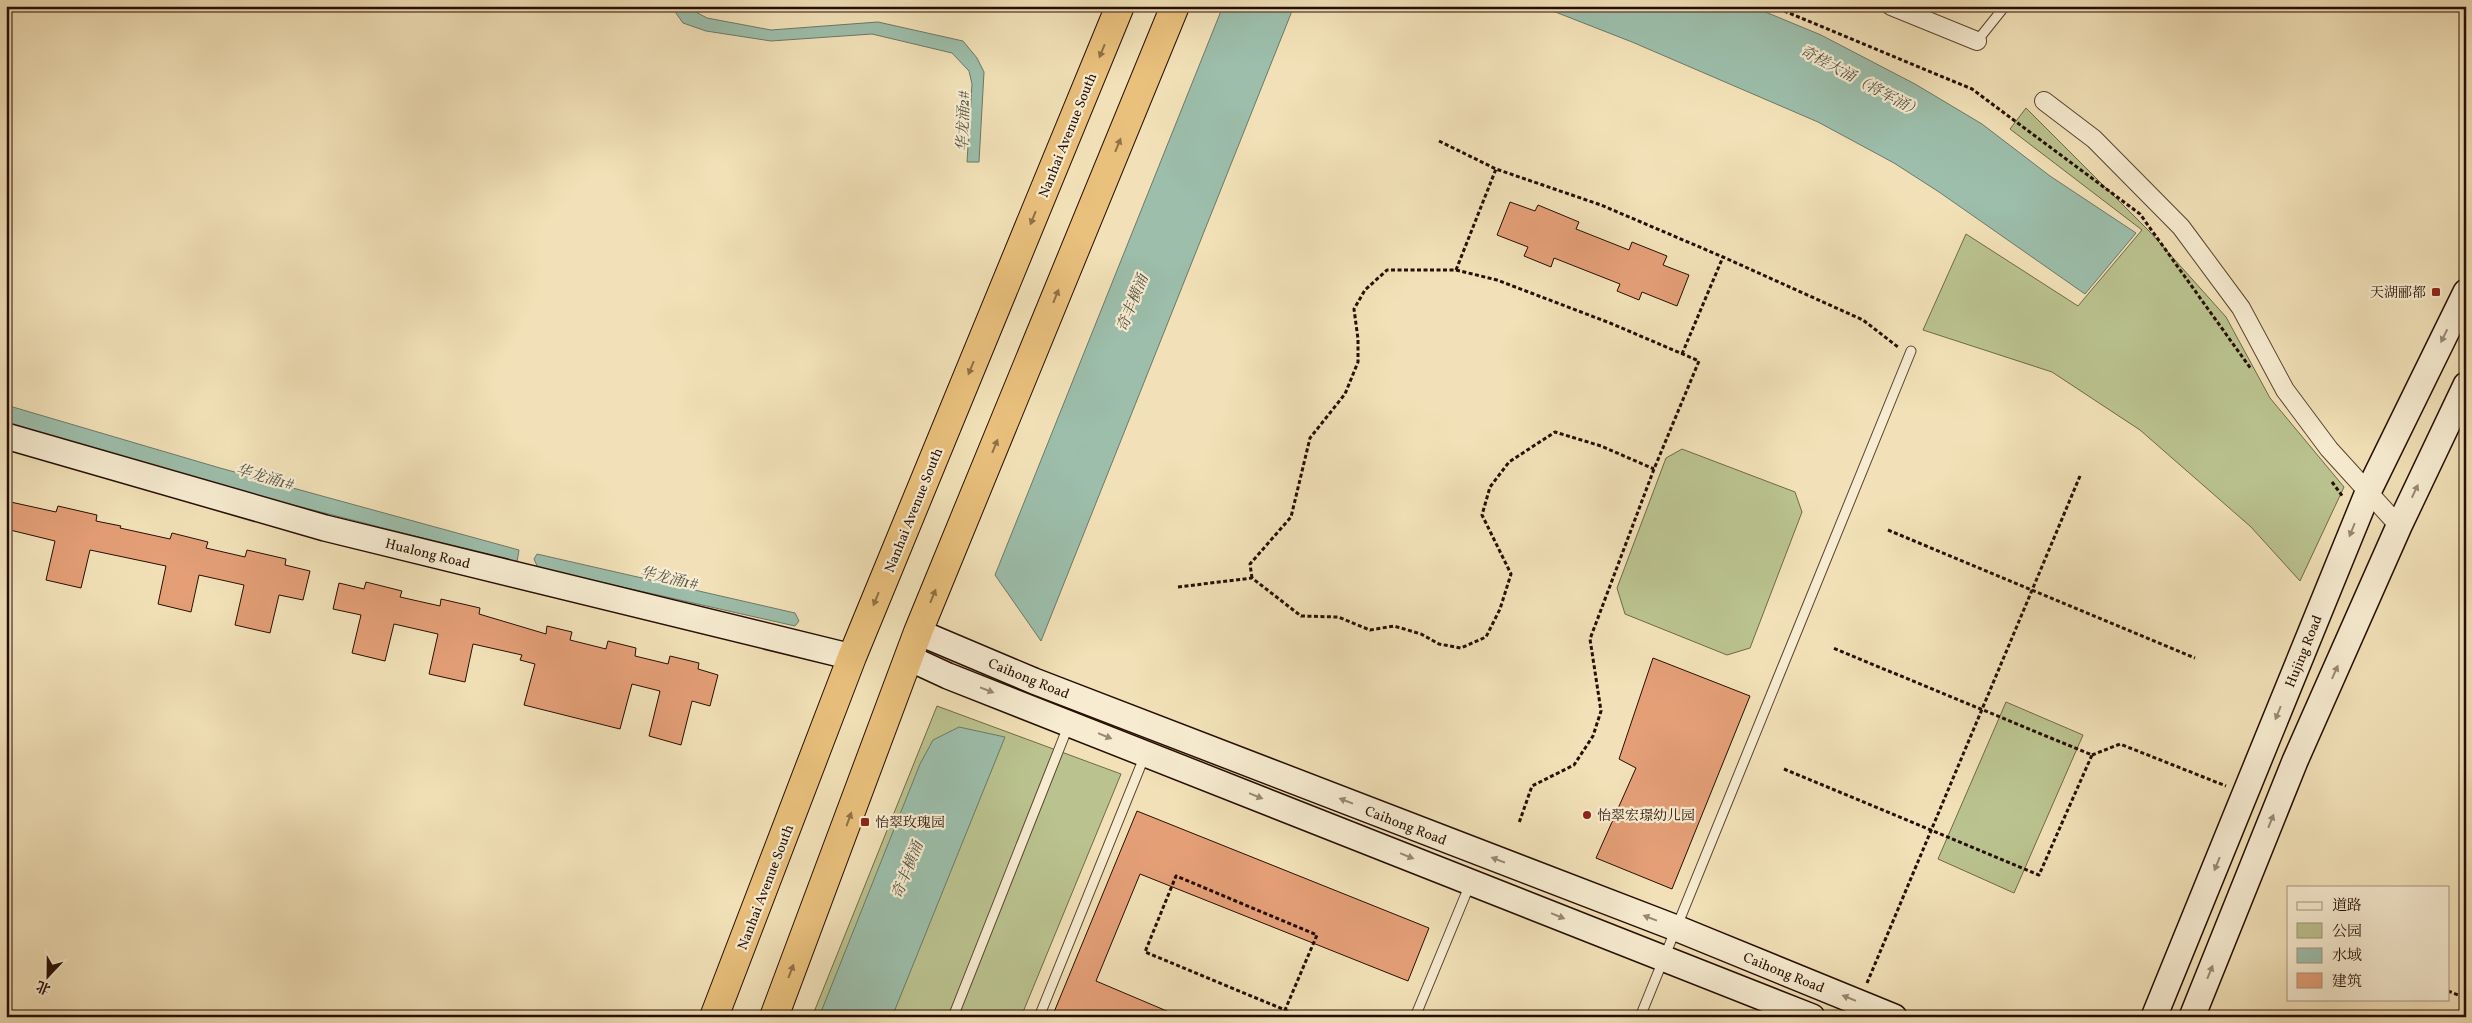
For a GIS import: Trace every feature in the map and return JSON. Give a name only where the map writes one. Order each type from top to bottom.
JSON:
[{"type":"highway","name":"Nanhai Avenue South","points":[[714,1017],[852,657],[1120,6]]},
{"type":"highway","points":[[774,1017],[918,632],[1175,6]]},
{"type":"street","points":[[1892,6],[1977,41]]},
{"type":"street","points":[[2044,101],[2094,138],[2181,227],[2241,308],[2285,390],[2329,449],[2399,526]]},
{"type":"street","name":"Hujing Road","points":[[2154,1017],[2368,492],[2466,292]]},
{"type":"street","points":[[2192,1017],[2295,761],[2399,526],[2466,385]]},
{"type":"street","name":"Hualong Road","points":[[6,436],[325,528],[852,657]]},
{"type":"street","name":"Caihong Road","points":[[918,632],[1034,681],[1676,928],[1894,1017]]},
{"type":"street","name":"Caihong Road","points":[[909,658],[948,676],[1027,705],[1812,1017]]},
{"type":"lane","points":[[1977,41],[2005,6]]},
{"type":"lane","points":[[1640,1017],[1911,351]]},
{"type":"lane","points":[[952,1017],[1070,722]]},
{"type":"lane","points":[[1039,1017],[1146,752]]},
{"type":"lane","points":[[1415,1017],[1471,881]]},
{"type":"path","points":[[1772,6],[1972,89],[2140,214],[2255,375]]},
{"type":"path","points":[[1439,141],[1496,170],[1602,205],[1724,258],[1862,320],[1898,346],[1911,351]]},
{"type":"path","points":[[1456,270],[1496,170]]},
{"type":"path","points":[[1682,354],[1724,258]]},
{"type":"path","points":[[1519,823],[1532,786],[1574,765],[1593,736],[1601,711],[1590,639],[1654,469],[1699,361],[1539,295],[1496,280],[1456,270],[1387,270],[1365,290],[1354,309],[1358,339],[1358,362],[1345,394],[1310,438],[1291,517],[1250,564],[1252,578],[1301,616],[1338,617],[1370,630],[1394,626],[1420,634],[1439,644],[1461,648],[1486,637],[1500,608],[1511,574],[1482,515],[1490,487],[1510,462],[1555,432],[1600,446],[1654,469]]},
{"type":"path","points":[[1859,1002],[2080,476]]},
{"type":"path","points":[[2330,479],[2357,518]]},
{"type":"path","points":[[1888,530],[2195,658]]},
{"type":"path","points":[[1178,587],[1252,578]]},
{"type":"path","points":[[1833,648],[2092,755],[2120,744],[2245,793]]},
{"type":"path","points":[[1784,769],[2039,875],[2092,755]]},
{"type":"path","points":[[1282,1017],[1285,1010],[1317,935],[1176,876],[1145,952],[1285,1010],[1306,1017]]},
{"type":"path","points":[[2450,992],[2466,998]]},
{"type":"green space","points":[[2026,108],[2150,232],[2226,317],[2270,398],[2344,487],[2300,581],[2251,527],[2140,430],[2052,372],[1923,330],[1966,234],[2078,306],[2142,230],[2010,129]]},
{"type":"green space","points":[[1682,449],[1795,492],[1802,512],[1750,648],[1727,655],[1625,614],[1617,588],[1666,458]]},
{"type":"green space","points":[[2006,702],[2083,735],[2014,893],[1938,859]]},
{"type":"green space","points":[[937,706],[1121,774],[1021,1017],[812,1017]]},
{"type":"water","points":[[671,6],[685,6],[707,18],[771,30],[878,22],[963,41],[977,58],[984,72],[979,162],[967,162],[972,84],[969,71],[952,53],[872,34],[771,41],[706,31],[683,23]]},
{"type":"water","name":"奇丰横涌","points":[[1223,6],[1294,6],[1041,641],[995,575]]},
{"type":"water","name":"奇槎大涌（将军涌）","points":[[1540,6],[1751,6],[1821,35],[1915,84],[1982,124],[2050,176],[2136,233],[2085,294],[1939,192],[1894,163],[1818,122],[1632,42]]},
{"type":"water","points":[[6,405],[220,468],[519,550],[517,562],[199,481],[6,426]]},
{"type":"water","points":[[537,554],[795,613],[799,621],[795,626],[538,568],[534,559]]},
{"type":"water","name":"奇丰横涌","points":[[959,727],[1005,737],[892,1017],[819,1017],[920,764],[933,740]]},
{"type":"building","points":[[1510,202],[1535,211],[1538,205],[1579,222],[1576,229],[1629,250],[1632,242],[1667,256],[1663,265],[1689,275],[1677,306],[1642,292],[1639,300],[1617,291],[1620,284],[1554,258],[1551,267],[1524,256],[1528,247],[1497,235]]},
{"type":"building","points":[[6,501],[56,512],[58,506],[97,515],[96,521],[121,526],[120,528],[170,539],[172,533],[208,542],[206,548],[245,557],[247,550],[286,559],[285,565],[310,571],[303,600],[279,595],[270,633],[235,625],[244,585],[199,575],[191,612],[158,604],[166,566],[90,550],[81,588],[46,580],[55,541],[6,529]]},
{"type":"building","points":[[366,582],[402,591],[400,597],[440,606],[441,599],[480,608],[479,614],[546,634],[547,626],[572,632],[570,640],[606,649],[608,641],[636,648],[635,656],[668,664],[670,656],[699,663],[698,669],[718,675],[710,706],[692,701],[681,745],[649,736],[660,691],[632,684],[620,729],[524,705],[535,664],[520,660],[522,655],[473,644],[465,682],[429,674],[438,634],[394,624],[385,661],[352,653],[361,615],[333,609],[339,583],[364,589]]},
{"type":"building","points":[[1653,658],[1750,696],[1672,889],[1596,858],[1636,768],[1619,759]]},
{"type":"building","points":[[1137,811],[1429,928],[1408,981],[1140,874],[1096,981],[1181,1017],[1052,1017]]},
{"type":"place","name":"天湖郦都","points":[[2436,292]]},
{"type":"place","name":"怡翠宏璟幼儿园","points":[[1587,815]]},
{"type":"place","name":"怡翠玫瑰园","points":[[865,822]]},
{"type":"water label","name":"华龙涌2#","points":[[963,121]]},
{"type":"water label","name":"华龙涌1#","points":[[265,477]]},
{"type":"water label","name":"华龙涌1#","points":[[669,578]]}]
